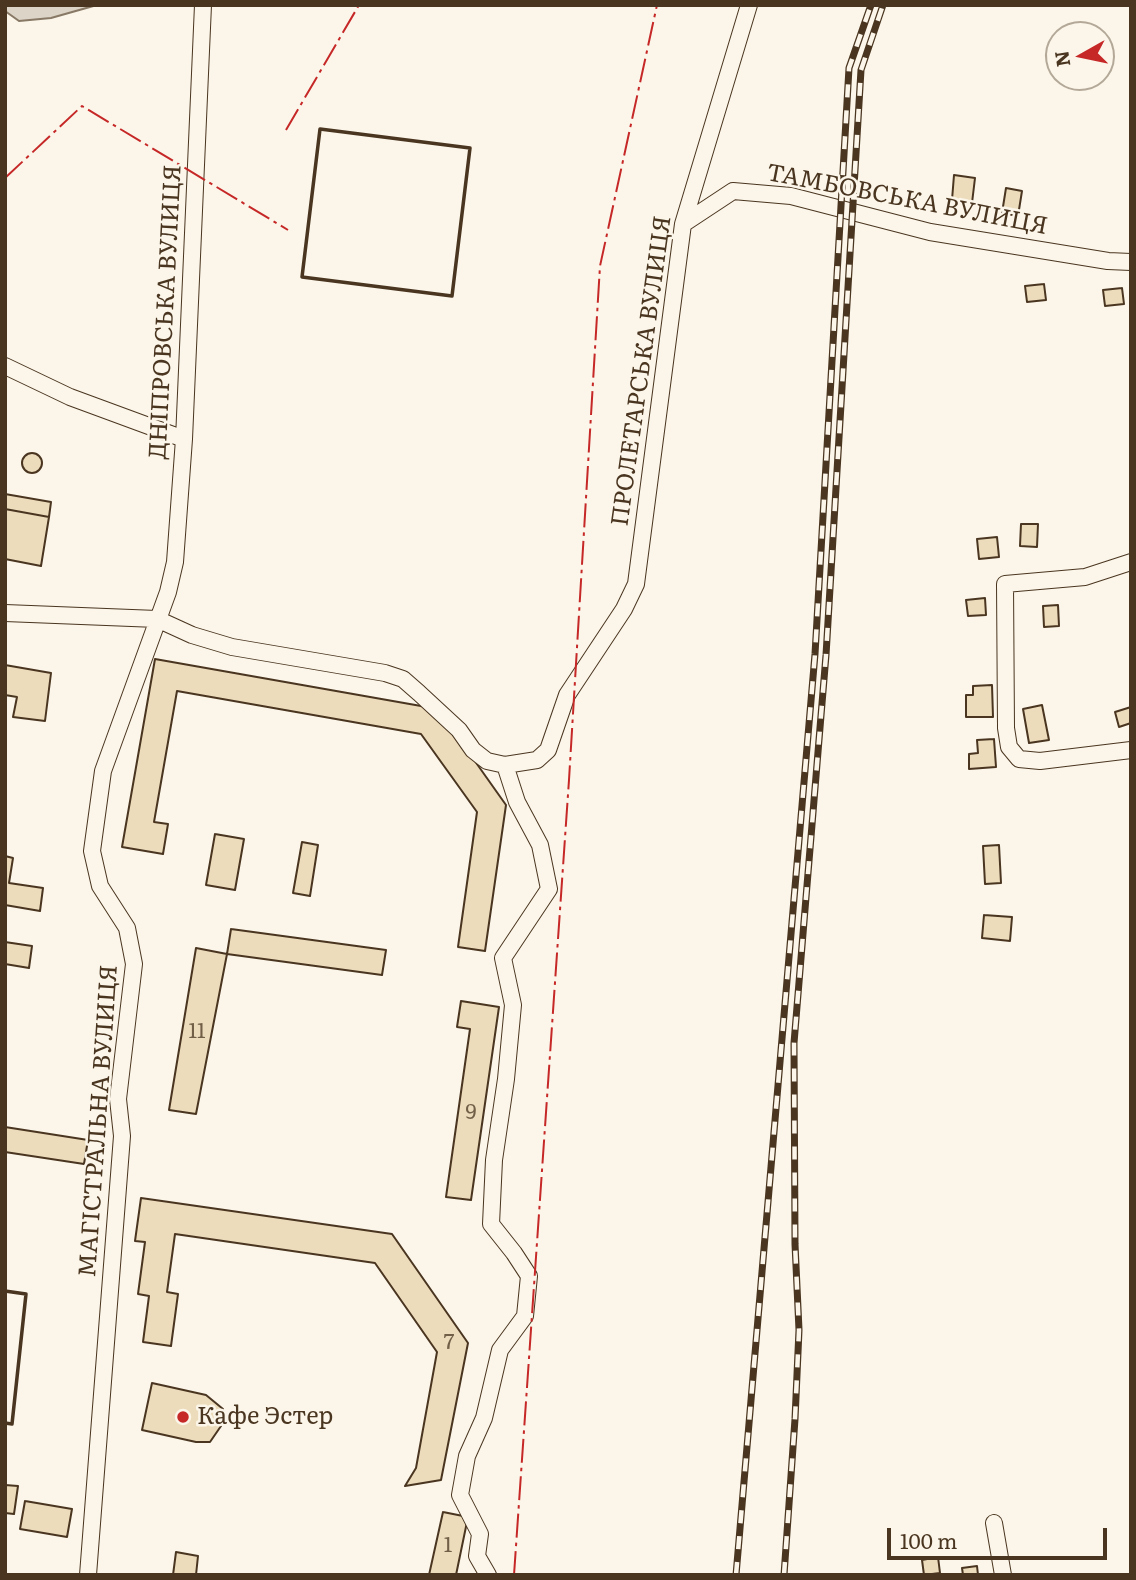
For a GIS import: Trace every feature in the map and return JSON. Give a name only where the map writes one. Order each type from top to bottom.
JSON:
[{"type":"street","name":"ДНІПРОВСЬКА ВУЛИЦЯ","points":[[158,619],[175,562],[184,439],[203,5]]},
{"type":"street","name":"ПРОЛЕТАРСЬКА ВУЛИЦЯ","points":[[505,765],[537,760],[548,750],[567,695],[624,610],[636,584],[683,224],[749,5]]},
{"type":"street","name":"ТАМБОВСЬКА ВУЛИЦЯ","points":[[683,224],[733,191],[791,196],[930,232],[1108,261],[1131,262]]},
{"type":"street","points":[[5,366],[70,397],[184,439]]},
{"type":"street","points":[[1131,562],[1085,577],[1005,584],[1006,728],[1009,747],[1019,759],[1040,761],[1131,750]]},
{"type":"street","points":[[5,613],[158,619],[222,645],[366,669],[403,679],[459,730],[473,750],[486,761],[505,765],[517,802],[540,845],[549,889],[503,958],[513,1005],[494,1160],[491,1224],[529,1276],[525,1316],[500,1350],[484,1418],[467,1456],[460,1495],[480,1534],[477,1556],[488,1575]]},
{"type":"street","name":"МАГІСТРАЛЬНА ВУЛИЦЯ","points":[[88,1575],[122,1136],[118,1099],[134,964],[127,928],[100,887],[92,851],[103,771],[158,619]]},
{"type":"street","points":[[994,1523],[1004,1572]]},
{"type":"shaded area","points":[[5,5],[97,5],[51,18],[19,21],[5,11]]},
{"type":"building","points":[[954,175],[975,178],[972,203],[952,200]]},
{"type":"building","points":[[1006,188],[1022,191],[1018,216],[1002,213]]},
{"type":"building","points":[[1044,284],[1046,300],[1027,302],[1025,286]]},
{"type":"building","points":[[1122,288],[1124,304],[1105,306],[1103,290]]},
{"type":"building","points":[[28,453],[36,453],[42,463],[36,473],[28,473],[22,467],[22,459]]},
{"type":"building","points":[[5,494],[51,502],[49,517],[5,509]]},
{"type":"building","points":[[5,509],[49,517],[41,566],[5,559]]},
{"type":"building","points":[[1021,524],[1038,524],[1037,547],[1020,546]]},
{"type":"building","points":[[997,537],[999,557],[979,559],[977,539]]},
{"type":"building","points":[[985,598],[986,615],[968,616],[966,600]]},
{"type":"building","points":[[1058,605],[1059,626],[1044,627],[1043,606]]},
{"type":"building","points":[[155,659],[438,709],[506,805],[485,951],[458,947],[477,812],[421,734],[177,691],[154,822],[168,824],[163,854],[122,847]]},
{"type":"building","points":[[5,665],[51,673],[45,721],[13,717],[17,697],[5,695]]},
{"type":"building","points":[[992,685],[993,717],[966,717],[966,695],[973,695],[973,686]]},
{"type":"building","points":[[1042,705],[1049,740],[1029,743],[1023,709]]},
{"type":"building","points":[[1131,707],[1131,723],[1119,727],[1115,712]]},
{"type":"building","points":[[994,739],[996,767],[969,769],[969,754],[978,753],[977,740]]},
{"type":"building","points":[[215,834],[244,839],[235,890],[206,885]]},
{"type":"building","points":[[302,842],[318,845],[310,896],[293,893]]},
{"type":"building","points":[[999,845],[1001,883],[985,884],[983,846]]},
{"type":"building","points":[[5,856],[13,858],[9,883],[43,888],[40,911],[5,905]]},
{"type":"building","points":[[984,915],[1012,917],[1010,941],[982,938]]},
{"type":"building","points":[[231,929],[386,950],[382,975],[227,954]]},
{"type":"building","points":[[5,942],[32,946],[29,968],[5,964]]},
{"type":"building","points":[[196,948],[227,954],[196,1114],[169,1110]]},
{"type":"building","points":[[461,1001],[499,1007],[471,1200],[446,1197],[470,1029],[457,1027]]},
{"type":"building","points":[[5,1127],[88,1140],[84,1164],[5,1152]]},
{"type":"building","points":[[141,1198],[392,1234],[468,1343],[441,1480],[405,1486],[416,1468],[437,1352],[375,1263],[175,1234],[167,1292],[178,1294],[171,1346],[143,1342],[149,1296],[138,1294],[145,1242],[135,1241]]},
{"type":"building","name":"Кафе Эстер","points":[[152,1383],[206,1395],[223,1409],[221,1426],[210,1442],[196,1442],[142,1430]]},
{"type":"building","points":[[5,1485],[18,1486],[14,1514],[5,1513]]},
{"type":"building","points":[[25,1501],[72,1509],[67,1537],[20,1529]]},
{"type":"building","points":[[443,1512],[468,1517],[456,1575],[429,1575]]},
{"type":"building","points":[[176,1552],[198,1556],[196,1575],[173,1575]]},
{"type":"building","points":[[938,1557],[940,1573],[924,1575],[922,1560]]},
{"type":"building","points":[[977,1566],[978,1575],[963,1575],[962,1568]]},
{"type":"railway","points":[[736,1575],[815,654],[849,68],[871,5]]},
{"type":"railway","points":[[784,1575],[799,1330],[795,1244],[794,1043],[826,655],[861,70],[883,5]]},
{"type":"wall","points":[[320,129],[470,148],[452,296],[302,277],[320,129]]},
{"type":"wall","points":[[5,1291],[26,1294],[12,1424],[5,1423]]},
{"type":"power","points":[[286,130],[359,5]]},
{"type":"power","points":[[514,1575],[569,780],[600,266],[657,5]]},
{"type":"power","points":[[5,178],[82,106],[288,230]]},
{"type":"place","name":"Кафе Эстер","points":[[183,1417]]}]
